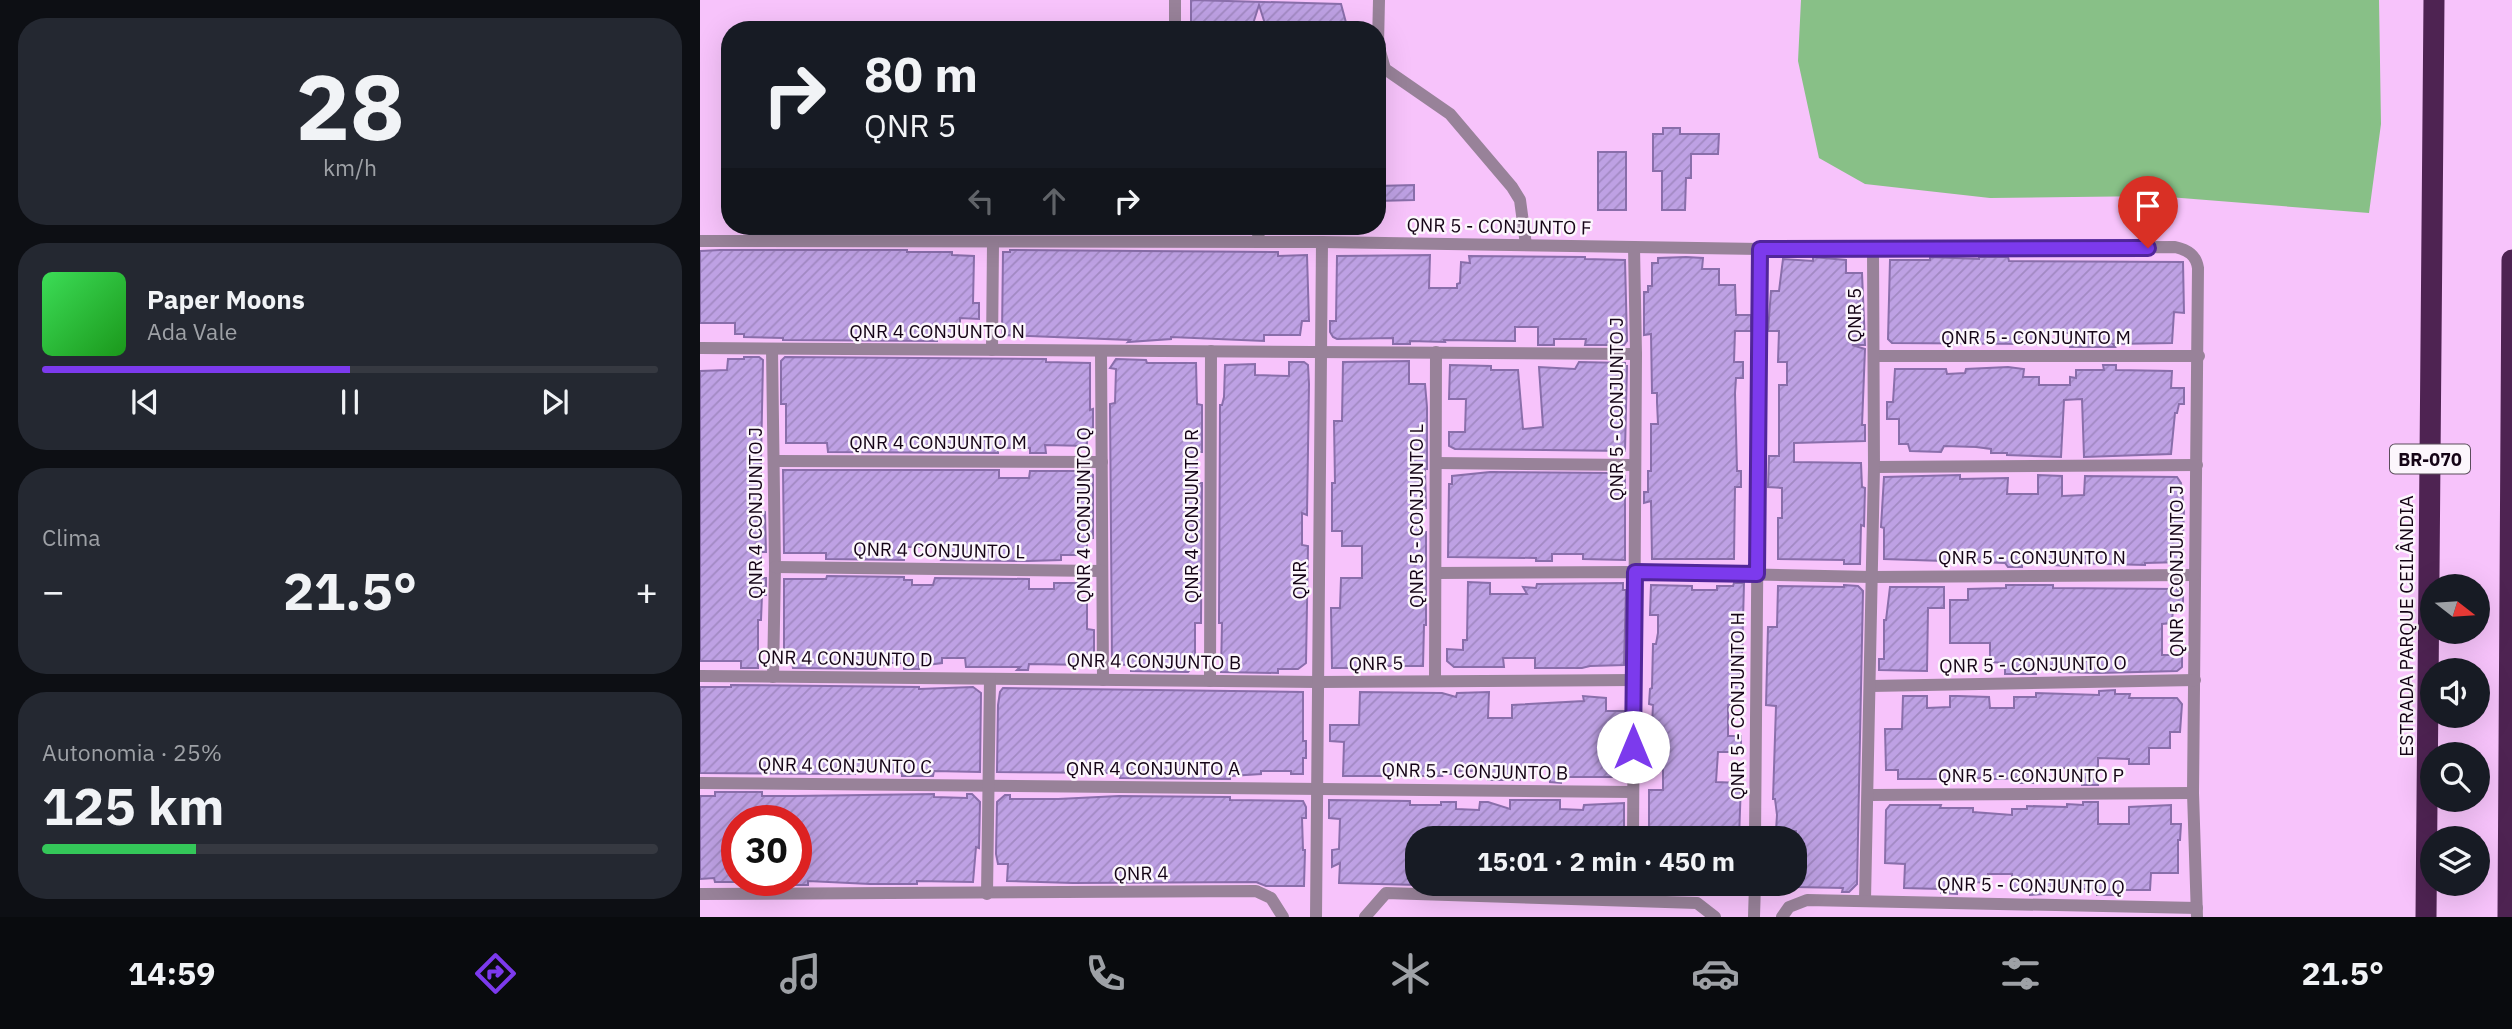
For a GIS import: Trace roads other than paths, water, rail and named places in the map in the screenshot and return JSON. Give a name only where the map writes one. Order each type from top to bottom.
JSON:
[{"type":"highway","name":"ESTRADA PARQUE CEILÂNDIA","points":[[2426,917],[2434,0]]},
{"type":"highway","points":[[2508,917],[2512,262]]},
{"type":"street","points":[[1175,0],[1175,21]]},
{"type":"street","points":[[1378,0],[1378,21]]},
{"type":"street","points":[[1386,73],[1450,114],[1512,187],[1520,200],[1526,245]]},
{"type":"street","points":[[1258,235],[1260,242]]},
{"type":"street","name":"QNR 5 - CONJUNTO F","points":[[700,241],[1322,242],[1634,247]]},
{"type":"street","name":"QNR","points":[[1316,917],[1322,242]]},
{"type":"street","points":[[992,350],[993,243]]},
{"type":"street","points":[[1634,247],[1873,250]]},
{"type":"street","name":"QNR 5 - CONJUNTO J","points":[[1633,826],[1636,465],[1634,247]]},
{"type":"street","name":"QNR 5 CONJUNTO J","points":[[1873,250],[2175,247],[2186,250],[2196,260],[2199,356],[2193,793],[2197,913]]},
{"type":"street","name":"QNR 5 - CONJUNTO H","points":[[1755,826],[1760,249]]},
{"type":"street","name":"QNR 5","points":[[1865,900],[1874,467],[1873,250]]},
{"type":"street","points":[[700,348],[772,349]]},
{"type":"street","name":"QNR 4 CONJUNTO N","points":[[772,349],[1101,351]]},
{"type":"street","name":"QNR 4 CONJUNTO J","points":[[772,349],[775,567],[773,677]]},
{"type":"street","points":[[1101,351],[1636,354]]},
{"type":"street","name":"QNR 4 CONJUNTO Q","points":[[1101,351],[1102,680]]},
{"type":"street","name":"QNR 4 CONJUNTO R","points":[[1210,681],[1211,351]]},
{"type":"street","name":"QNR 5 - CONJUNTO L","points":[[1435,681],[1436,352]]},
{"type":"street","name":"QNR 5 - CONJUNTO M","points":[[1874,356],[2199,356]]},
{"type":"street","name":"QNR 4 CONJUNTO M","points":[[774,461],[1102,462]]},
{"type":"street","points":[[1436,463],[1636,465]]},
{"type":"street","points":[[1874,467],[2197,465]]},
{"type":"street","name":"QNR 4 CONJUNTO L","points":[[775,567],[1102,571]]},
{"type":"street","points":[[1436,573],[1635,572],[1871,577]]},
{"type":"street","name":"QNR 5 - CONJUNTO N","points":[[1871,577],[2194,575]]},
{"type":"street","name":"QNR 4 CONJUNTO D","points":[[700,676],[990,679]]},
{"type":"street","points":[[987,894],[990,679]]},
{"type":"street","name":"QNR 4 CONJUNTO B","points":[[990,679],[1318,682]]},
{"type":"street","name":"QNR 5","points":[[1318,682],[1634,680]]},
{"type":"street","name":"QNR 5 - CONJUNTO O","points":[[1871,686],[2195,680]]},
{"type":"street","name":"QNR 4 CONJUNTO C","points":[[700,783],[989,786]]},
{"type":"street","name":"QNR 4 CONJUNTO A","points":[[989,786],[1317,788]]},
{"type":"street","name":"QNR 5 - CONJUNTO B","points":[[1317,788],[1633,792]]},
{"type":"street","name":"QNR 5 - CONJUNTO P","points":[[1868,795],[2193,793]]},
{"type":"street","name":"QNR 4","points":[[700,894],[1256,891],[1271,898],[1283,917]]},
{"type":"street","points":[[1365,917],[1386,893],[1698,902],[1715,917]]},
{"type":"street","points":[[1755,896],[1755,917]]},
{"type":"street","points":[[1782,917],[1789,907],[1807,900],[1865,900]]},
{"type":"street","name":"QNR 5 - CONJUNTO Q","points":[[1865,900],[2197,913]]}]
